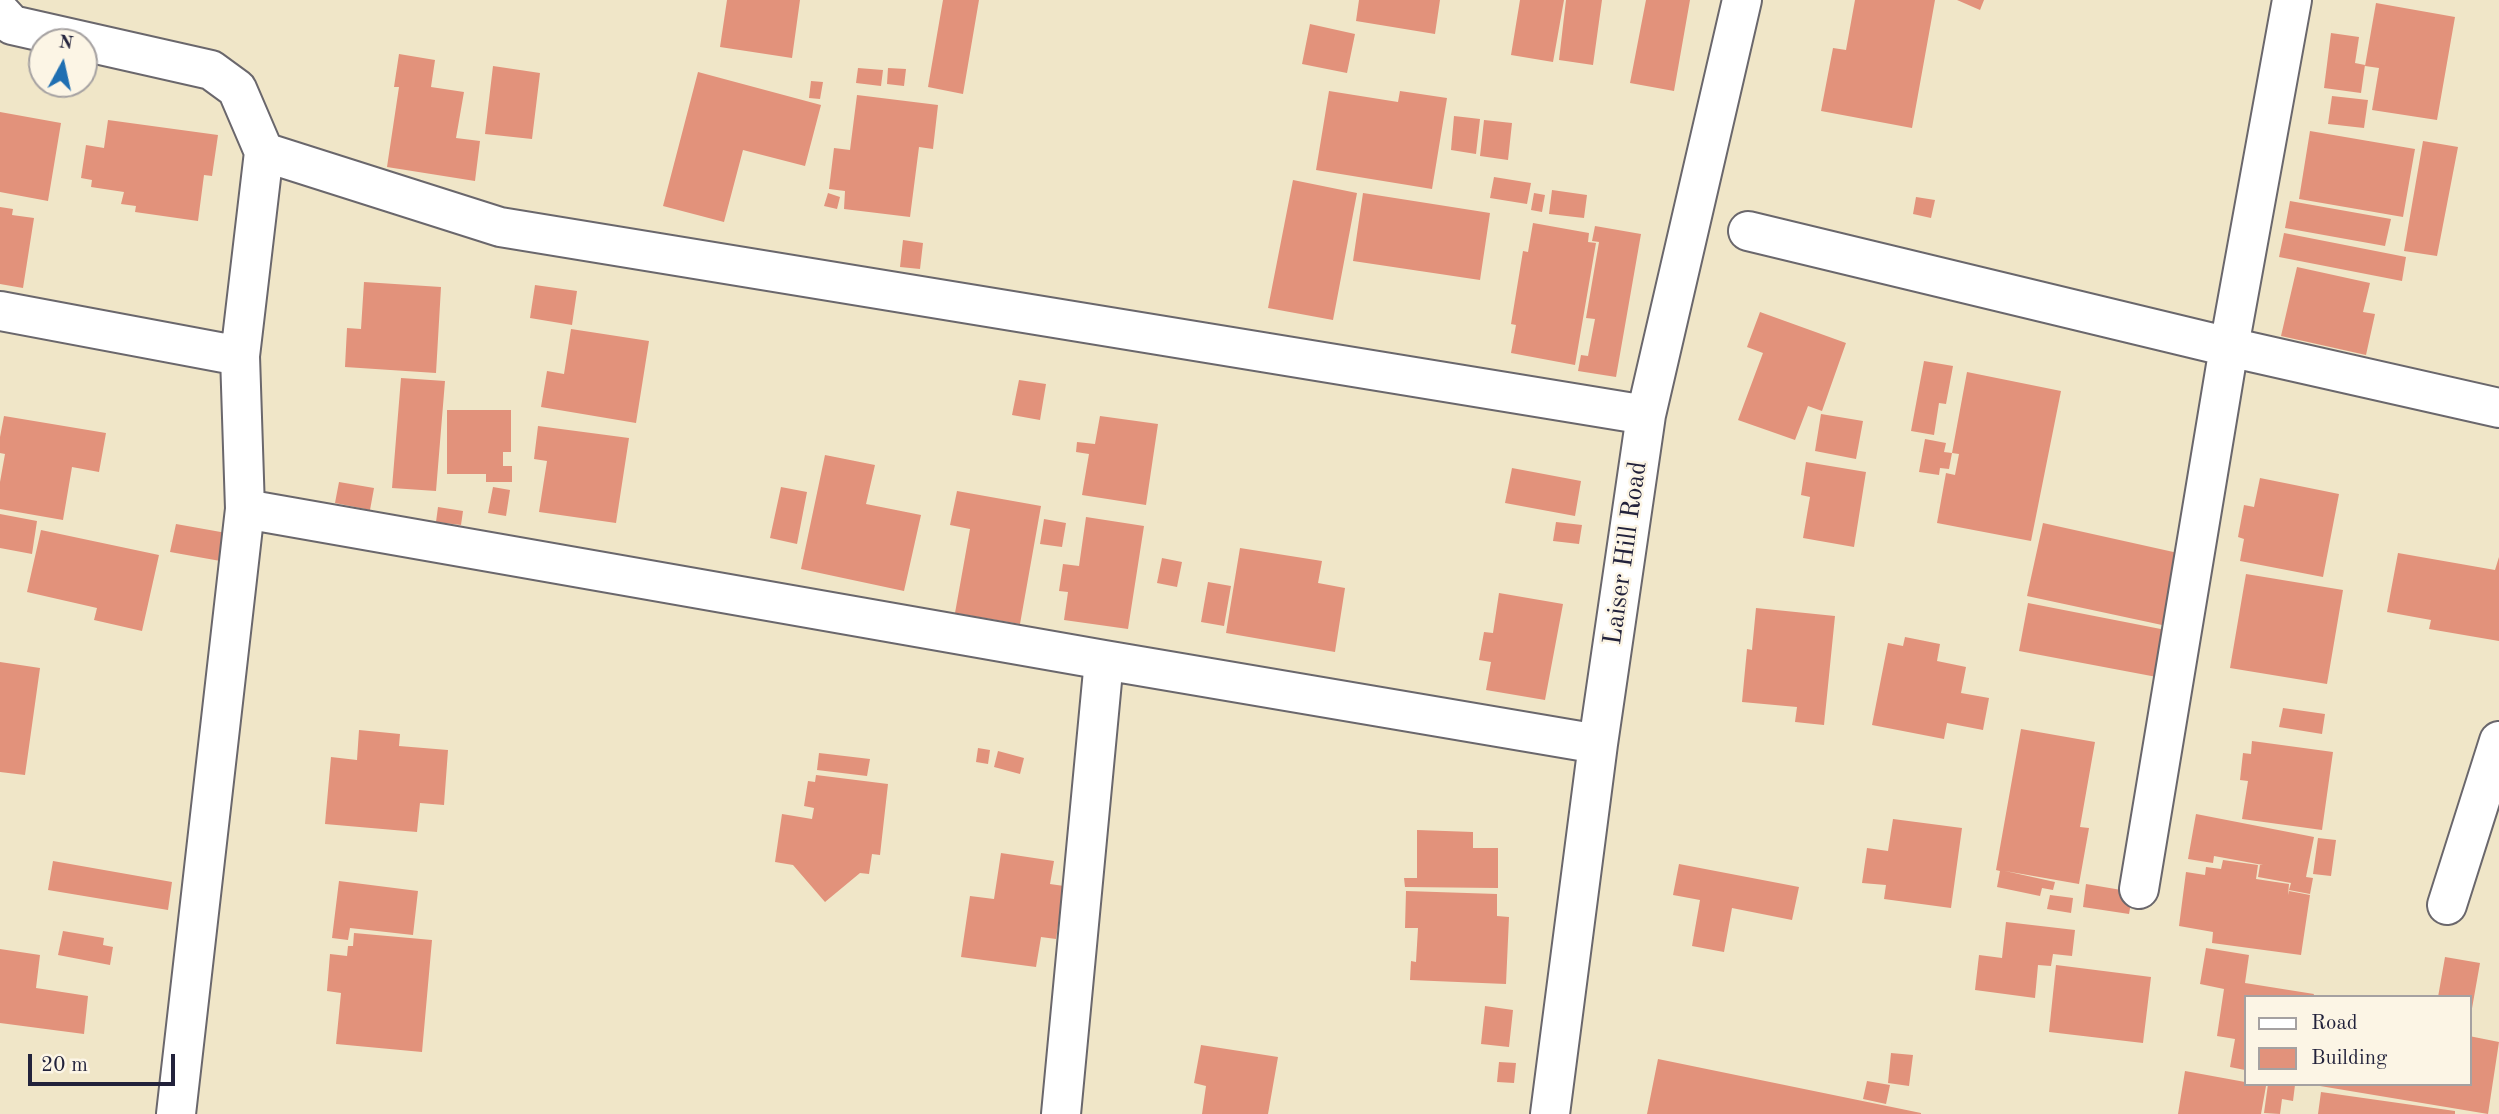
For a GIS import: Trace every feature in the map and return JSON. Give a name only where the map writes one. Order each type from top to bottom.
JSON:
[{"type":"street","name":"Laiser Hill Road","points":[[1550,1114],[1598,744],[1646,415],[1742,0]]},
{"type":"street","points":[[2139,889],[2229,347],[2292,0]]},
{"type":"street","points":[[0,12],[12,25],[211,70],[237,89],[264,152],[240,356],[245,509],[176,1114]]},
{"type":"street","points":[[264,152],[500,226],[1646,415]]},
{"type":"street","points":[[1748,231],[2229,347],[2499,408]]},
{"type":"street","points":[[0,311],[240,356]]},
{"type":"street","points":[[245,509],[1598,744]]},
{"type":"street","points":[[1061,1114],[1104,660]]},
{"type":"street","points":[[2447,905],[2499,741]]},
{"type":"building","points":[[727,0],[800,0],[792,58],[720,47]]},
{"type":"building","points":[[943,0],[979,0],[963,94],[928,87]]},
{"type":"building","points":[[1359,0],[1440,0],[1435,34],[1356,21]]},
{"type":"building","points":[[1520,0],[1564,0],[1553,62],[1511,55]]},
{"type":"building","points":[[1566,0],[1602,0],[1593,65],[1559,60]]},
{"type":"building","points":[[1646,0],[1690,0],[1674,91],[1630,83]]},
{"type":"building","points":[[1855,0],[1935,0],[1912,128],[1821,111],[1833,48],[1846,50]]},
{"type":"building","points":[[1957,0],[1984,0],[1980,10]]},
{"type":"building","points":[[2376,3],[2455,17],[2437,120],[2372,110],[2379,68],[2365,66]]},
{"type":"building","points":[[1310,24],[1355,34],[1347,73],[1302,64]]},
{"type":"building","points":[[2331,33],[2359,37],[2355,63],[2365,65],[2361,93],[2324,88]]},
{"type":"building","points":[[399,54],[435,60],[431,87],[464,92],[456,138],[480,141],[475,181],[387,167],[399,87],[394,87]]},
{"type":"building","points":[[493,66],[540,73],[532,139],[485,134]]},
{"type":"building","points":[[858,68],[883,70],[881,86],[856,83]]},
{"type":"building","points":[[888,68],[906,69],[904,86],[887,84]]},
{"type":"building","points":[[698,72],[821,105],[805,166],[743,150],[724,222],[663,206]]},
{"type":"building","points":[[811,81],[823,82],[820,99],[809,98]]},
{"type":"building","points":[[1329,91],[1398,102],[1400,91],[1447,98],[1432,189],[1316,170]]},
{"type":"building","points":[[857,95],[938,105],[933,149],[919,147],[910,217],[844,209],[845,191],[829,189],[834,148],[850,150]]},
{"type":"building","points":[[2332,96],[2368,100],[2364,128],[2328,124]]},
{"type":"building","points":[[0,112],[61,123],[48,201],[0,192]]},
{"type":"building","points":[[1454,116],[1480,119],[1476,154],[1451,150]]},
{"type":"building","points":[[108,120],[218,135],[212,176],[204,175],[198,221],[135,212],[136,206],[121,204],[124,192],[91,187],[92,180],[81,178],[86,145],[104,148]]},
{"type":"building","points":[[1484,120],[1512,123],[1508,160],[1480,156]]},
{"type":"building","points":[[2310,131],[2415,149],[2403,217],[2299,199]]},
{"type":"building","points":[[2423,141],[2458,147],[2437,256],[2404,251]]},
{"type":"building","points":[[1494,177],[1531,183],[1527,204],[1490,198]]},
{"type":"building","points":[[1293,180],[1357,193],[1333,320],[1268,308]]},
{"type":"building","points":[[1552,190],[1587,195],[1584,218],[1549,214]]},
{"type":"building","points":[[828,193],[840,197],[837,209],[824,206]]},
{"type":"building","points":[[1363,193],[1490,213],[1480,280],[1353,261]]},
{"type":"building","points":[[1534,193],[1545,195],[1542,212],[1531,210]]},
{"type":"building","points":[[1916,197],[1935,200],[1931,218],[1913,214]]},
{"type":"building","points":[[2290,201],[2391,219],[2385,246],[2285,228]]},
{"type":"building","points":[[0,207],[13,209],[12,215],[34,218],[23,288],[0,284]]},
{"type":"building","points":[[1533,223],[1589,233],[1588,242],[1596,243],[1575,365],[1511,353],[1516,325],[1511,324],[1523,251],[1528,252]]},
{"type":"building","points":[[1595,226],[1641,234],[1616,377],[1578,371],[1581,355],[1588,356],[1595,319],[1586,318],[1599,242],[1592,241]]},
{"type":"building","points":[[2284,233],[2406,257],[2402,281],[2279,257]]},
{"type":"building","points":[[903,240],[923,243],[920,269],[900,267]]},
{"type":"building","points":[[2297,267],[2370,283],[2363,312],[2375,314],[2366,355],[2281,336]]},
{"type":"building","points":[[364,282],[441,287],[436,373],[345,367],[347,328],[361,329]]},
{"type":"building","points":[[535,285],[577,291],[572,325],[530,318]]},
{"type":"building","points":[[1760,312],[1846,343],[1822,411],[1808,406],[1795,440],[1738,420],[1763,353],[1747,347]]},
{"type":"building","points":[[571,329],[649,341],[636,423],[541,407],[547,371],[564,374]]},
{"type":"building","points":[[1924,361],[1953,366],[1946,404],[1939,403],[1934,435],[1911,431]]},
{"type":"building","points":[[1967,372],[2061,391],[2031,541],[1937,523],[1946,473],[1955,475],[1959,454],[1952,453]]},
{"type":"building","points":[[401,378],[445,381],[436,491],[392,488]]},
{"type":"building","points":[[1019,380],[1046,384],[1040,420],[1012,415]]},
{"type":"building","points":[[447,410],[511,410],[511,452],[503,452],[503,466],[512,466],[512,482],[486,482],[486,474],[447,474]]},
{"type":"building","points":[[1821,414],[1863,421],[1856,459],[1815,451]]},
{"type":"building","points":[[4,416],[106,433],[99,472],[72,467],[63,520],[0,509],[0,482],[5,454],[0,453],[0,437]]},
{"type":"building","points":[[1100,416],[1158,424],[1146,505],[1082,495],[1089,454],[1076,452],[1077,442],[1095,444]]},
{"type":"building","points":[[538,426],[629,438],[616,523],[539,512],[547,461],[534,459]]},
{"type":"building","points":[[1925,439],[1946,443],[1944,452],[1952,453],[1949,469],[1940,468],[1939,475],[1919,472]]},
{"type":"building","points":[[825,455],[875,465],[866,504],[921,515],[904,591],[801,569]]},
{"type":"building","points":[[1806,462],[1866,472],[1854,547],[1803,538],[1810,497],[1801,495]]},
{"type":"building","points":[[1512,468],[1581,481],[1575,516],[1505,503]]},
{"type":"building","points":[[2260,478],[2339,494],[2323,577],[2240,561],[2244,539],[2238,537],[2244,505],[2254,507]]},
{"type":"building","points":[[339,482],[374,488],[370,510],[335,503]]},
{"type":"building","points":[[493,487],[510,490],[506,516],[488,513]]},
{"type":"building","points":[[781,487],[807,492],[797,544],[770,538]]},
{"type":"building","points":[[957,491],[1041,506],[1020,624],[955,613],[970,529],[950,525]]},
{"type":"building","points":[[438,507],[463,511],[461,525],[436,522]]},
{"type":"building","points":[[0,514],[37,521],[32,554],[0,548]]},
{"type":"building","points":[[1086,517],[1144,526],[1128,629],[1064,620],[1068,592],[1059,591],[1063,564],[1079,566]]},
{"type":"building","points":[[1044,519],[1066,523],[1062,547],[1040,544]]},
{"type":"building","points":[[1556,522],[1582,525],[1579,544],[1553,541]]},
{"type":"building","points":[[2043,523],[2178,553],[2162,625],[2027,596]]},
{"type":"building","points":[[176,524],[232,534],[226,562],[170,552]]},
{"type":"building","points":[[41,530],[159,555],[142,631],[94,620],[97,608],[27,592]]},
{"type":"building","points":[[1240,548],[1322,561],[1318,583],[1345,588],[1335,652],[1226,633]]},
{"type":"building","points":[[2398,553],[2495,570],[2499,557],[2499,641],[2429,629],[2431,620],[2387,612]]},
{"type":"building","points":[[1162,558],[1182,562],[1177,587],[1157,583]]},
{"type":"building","points":[[2246,574],[2343,590],[2327,684],[2230,668]]},
{"type":"building","points":[[1208,582],[1231,586],[1224,626],[1201,622]]},
{"type":"building","points":[[1499,593],[1563,604],[1545,700],[1486,690],[1491,662],[1479,660],[1484,632],[1493,633]]},
{"type":"building","points":[[2028,603],[2171,631],[2162,678],[2019,651]]},
{"type":"building","points":[[1756,608],[1835,616],[1824,725],[1795,722],[1797,707],[1742,702],[1747,649],[1752,650]]},
{"type":"building","points":[[1905,637],[1940,644],[1937,661],[1966,667],[1961,693],[1989,698],[1983,730],[1947,723],[1944,739],[1872,725],[1888,643],[1903,646]]},
{"type":"building","points":[[0,662],[40,668],[25,775],[0,772]]},
{"type":"building","points":[[2283,708],[2325,714],[2322,734],[2279,727]]},
{"type":"building","points":[[2021,729],[2095,742],[2080,827],[2089,828],[2079,884],[2005,871],[2055,882],[2053,890],[2042,888],[2040,896],[1997,887],[2000,871],[1996,870]]},
{"type":"building","points":[[359,730],[400,734],[399,746],[448,750],[444,805],[420,803],[417,832],[325,824],[331,757],[357,760]]},
{"type":"building","points":[[2252,741],[2333,752],[2322,830],[2242,819],[2248,781],[2240,780],[2243,753],[2251,754]]},
{"type":"building","points":[[978,748],[990,750],[988,764],[976,762]]},
{"type":"building","points":[[998,751],[1024,758],[1020,774],[994,767]]},
{"type":"building","points":[[819,753],[870,759],[867,776],[817,770]]},
{"type":"building","points":[[816,775],[888,784],[880,855],[872,854],[869,874],[860,873],[825,902],[793,865],[775,862],[782,814],[812,819],[814,808],[804,806],[808,781],[815,782]]},
{"type":"building","points":[[2196,814],[2314,837],[2306,877],[2313,878],[2310,894],[2289,890],[2291,883],[2258,877],[2260,865],[2263,865],[2214,856],[2213,863],[2188,859]]},
{"type":"building","points":[[1893,819],[1962,828],[1951,908],[1884,899],[1886,885],[1862,883],[1867,848],[1888,851]]},
{"type":"building","points":[[1417,830],[1473,832],[1473,848],[1498,848],[1498,888],[1405,887],[1404,878],[1417,878]]},
{"type":"building","points":[[2318,838],[2336,840],[2331,876],[2313,874]]},
{"type":"building","points":[[1001,853],[1054,861],[1050,884],[1064,886],[1056,939],[1041,937],[1036,967],[961,957],[970,896],[994,899]]},
{"type":"building","points":[[2223,860],[2258,865],[2256,879],[2289,884],[2288,895],[2289,891],[2310,895],[2301,955],[2212,943],[2213,932],[2179,926],[2186,872],[2205,875],[2206,867],[2221,869]]},
{"type":"building","points":[[53,861],[172,882],[168,910],[48,890]]},
{"type":"building","points":[[1679,864],[1799,887],[1792,920],[1732,908],[1724,952],[1692,946],[1700,900],[1673,895]]},
{"type":"building","points":[[339,881],[418,891],[413,935],[350,928],[348,940],[332,938]]},
{"type":"building","points":[[2086,884],[2133,892],[2129,914],[2083,907]]},
{"type":"building","points":[[1406,891],[1497,894],[1497,916],[1509,917],[1506,984],[1410,980],[1411,961],[1416,962],[1418,928],[1405,928]]},
{"type":"building","points":[[2050,895],[2073,898],[2071,913],[2047,909]]},
{"type":"building","points":[[2006,922],[2075,930],[2072,956],[2053,954],[2051,966],[2038,965],[2035,998],[1975,990],[1979,955],[2002,958]]},
{"type":"building","points":[[63,931],[104,938],[103,945],[113,947],[110,965],[58,955]]},
{"type":"building","points":[[354,933],[432,940],[422,1052],[336,1044],[341,993],[327,991],[330,954],[347,956],[348,946],[353,946]]},
{"type":"building","points":[[2206,948],[2249,955],[2245,983],[2314,994],[2244,995],[2244,1070],[2230,1067],[2235,1039],[2217,1036],[2224,989],[2200,984]]},
{"type":"building","points":[[0,949],[40,955],[36,988],[88,996],[84,1034],[0,1023]]},
{"type":"building","points":[[2445,957],[2480,963],[2471,1014],[2471,995],[2438,995]]},
{"type":"building","points":[[2056,965],[2151,977],[2143,1043],[2049,1032]]},
{"type":"building","points":[[1485,1006],[1513,1010],[1509,1047],[1481,1044]]},
{"type":"building","points":[[2471,1036],[2499,1042],[2488,1114],[2320,1086],[2471,1086]]},
{"type":"building","points":[[1201,1045],[1278,1057],[1268,1114],[1202,1114],[1206,1086],[1194,1083]]},
{"type":"building","points":[[1891,1053],[1913,1055],[1909,1086],[1888,1083]]},
{"type":"building","points":[[1658,1059],[1921,1113],[1921,1114],[1647,1114]]},
{"type":"building","points":[[1499,1062],[1516,1063],[1514,1083],[1497,1082]]},
{"type":"building","points":[[2185,1071],[2244,1082],[2244,1086],[2266,1086],[2261,1114],[2178,1114]]},
{"type":"building","points":[[1867,1081],[1890,1085],[1886,1104],[1863,1099]]},
{"type":"building","points":[[2268,1086],[2295,1086],[2293,1101],[2282,1099],[2280,1114],[2264,1113]]},
{"type":"building","points":[[2321,1092],[2455,1111],[2455,1114],[2318,1114]]}]
